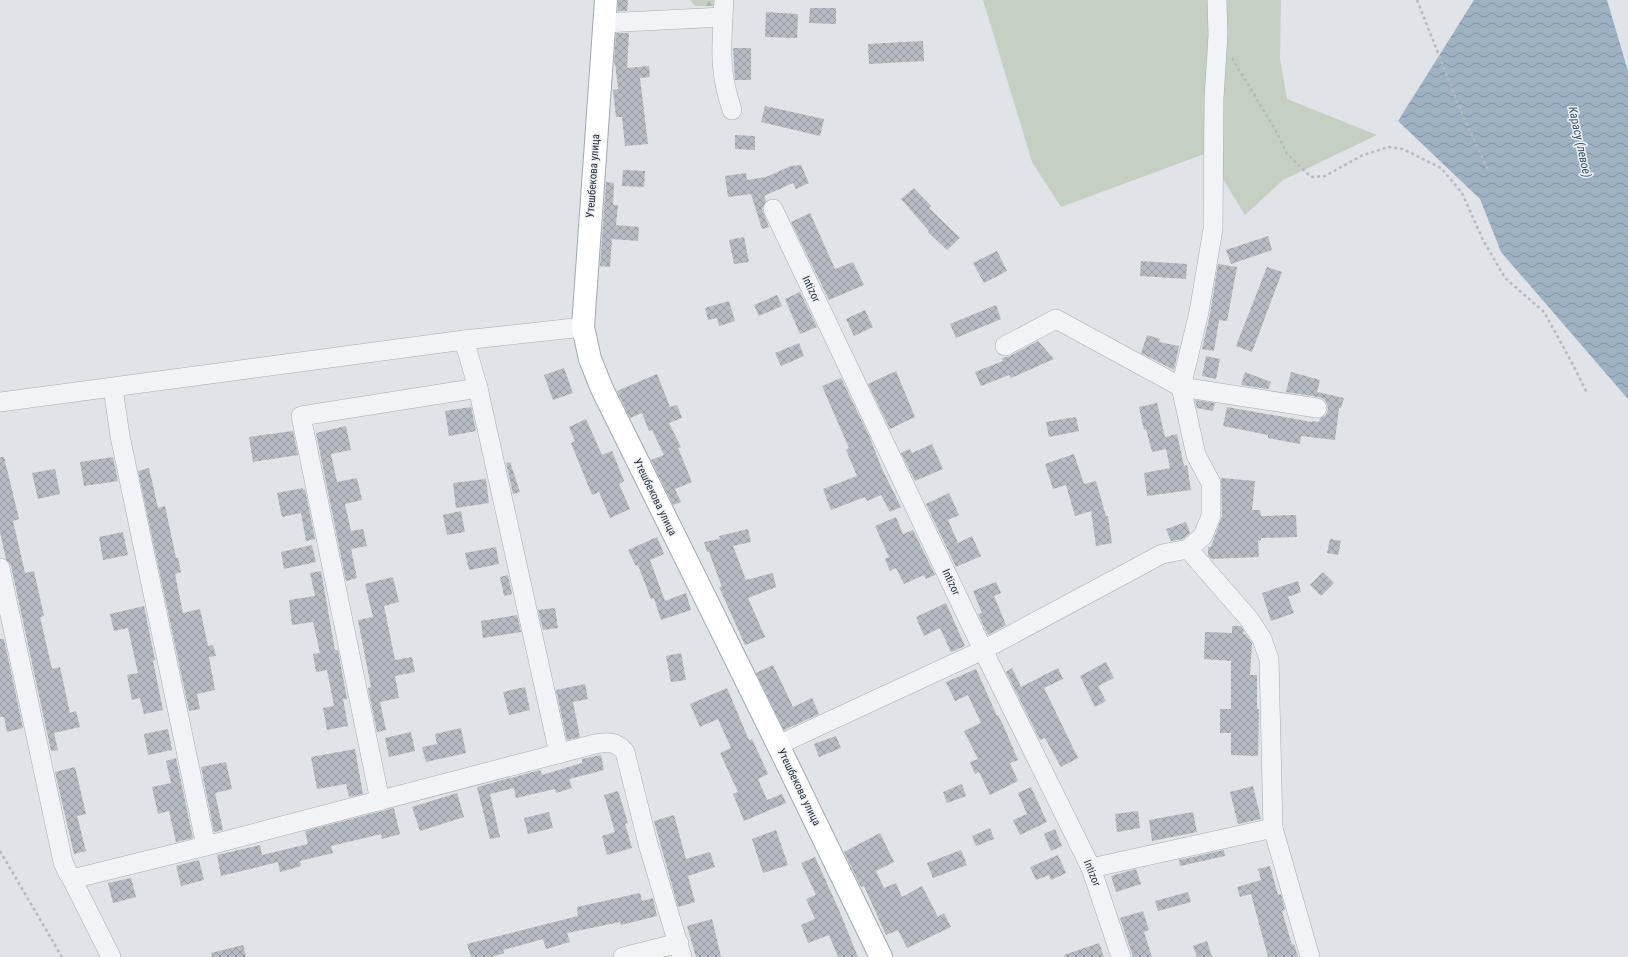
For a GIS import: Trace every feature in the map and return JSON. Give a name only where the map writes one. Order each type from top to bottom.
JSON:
[{"type":"main road","name":"Утешбекова улица","points":[[606,0],[583,327],[590,359],[602,388],[881,957]]},
{"type":"street","points":[[778,745],[983,650],[1162,554],[1188,549],[1203,536],[1211,516],[1211,483],[1196,455],[1181,387],[1199,312],[1213,229],[1214,98],[1218,35],[1217,0]]},
{"type":"street","points":[[604,23],[724,9],[721,51],[722,75],[732,110]]},
{"type":"street","name":"Intizor","points":[[773,209],[983,650],[1091,868],[1121,957]]},
{"type":"street","points":[[1005,346],[1056,319],[1181,387],[1317,408]]},
{"type":"street","points":[[0,402],[464,340],[583,327]]},
{"type":"street","points":[[464,340],[478,388],[559,754]]},
{"type":"street","points":[[113,388],[120,436],[206,846]]},
{"type":"street","points":[[380,801],[301,416],[478,388]]},
{"type":"street","points":[[1188,549],[1249,619],[1262,639],[1269,659],[1273,828],[1310,957]]},
{"type":"street","points":[[0,568],[63,862],[111,957]]},
{"type":"street","points":[[72,878],[206,846],[609,742],[620,745],[625,752],[648,844],[680,950],[623,957]]},
{"type":"street","points":[[1091,868],[1273,828]]},
{"type":"path","points":[[1418,0],[1458,104],[1488,170]]},
{"type":"path","points":[[1218,35],[1276,131],[1287,154],[1311,177],[1325,176],[1362,156],[1388,148],[1403,149],[1441,168],[1462,193],[1483,240],[1506,278],[1544,312],[1587,392]]},
{"type":"path","points":[[0,851],[62,957]]},
{"type":"green space","points":[[690,0],[715,0],[714,6],[695,6]]},
{"type":"green space","points":[[983,0],[1281,0],[1280,58],[1287,99],[1377,135],[1283,180],[1245,215],[1207,153],[1061,207],[1032,162]]},
{"type":"water","name":"Карасу (левое)","points":[[1474,0],[1607,0],[1628,71],[1628,399],[1501,252],[1480,199],[1398,121]]},
{"type":"building","points":[[618,0],[628,0],[627,11],[618,11]]},
{"type":"building","points":[[810,8],[836,8],[836,24],[809,23]]},
{"type":"building","points":[[766,12],[798,14],[797,38],[765,37]]},
{"type":"building","points":[[616,33],[629,33],[627,68],[649,66],[650,77],[640,78],[648,144],[625,146],[622,117],[616,117],[613,90],[618,89],[614,63]]},
{"type":"building","points":[[923,41],[924,61],[869,64],[868,44]]},
{"type":"building","points":[[733,48],[751,48],[751,80],[735,80]]},
{"type":"building","points":[[765,106],[824,119],[820,136],[761,122]]},
{"type":"building","points":[[735,135],[755,136],[755,150],[735,149]]},
{"type":"building","points":[[801,165],[809,183],[796,189],[793,183],[764,196],[766,201],[762,209],[769,227],[762,229],[751,194],[728,197],[725,176],[746,173],[747,180],[766,177],[791,166]]},
{"type":"building","points":[[623,170],[645,171],[644,187],[622,186]]},
{"type":"building","points":[[606,182],[614,183],[613,205],[618,205],[616,225],[639,227],[638,241],[612,239],[610,267],[600,266]]},
{"type":"building","points":[[914,188],[931,206],[929,208],[960,238],[947,250],[928,232],[929,231],[901,199]]},
{"type":"building","points":[[810,213],[835,269],[853,262],[864,285],[829,300],[791,222]]},
{"type":"building","points":[[1268,236],[1272,250],[1231,264],[1226,250]]},
{"type":"building","points":[[744,237],[749,262],[734,264],[729,240]]},
{"type":"building","points":[[997,251],[1007,271],[984,283],[973,263]]},
{"type":"building","points":[[1141,261],[1187,264],[1186,279],[1140,276]]},
{"type":"building","points":[[1218,264],[1237,267],[1227,321],[1219,320],[1214,351],[1202,349],[1210,314]]},
{"type":"building","points":[[1267,267],[1282,272],[1252,352],[1236,346]]},
{"type":"building","points":[[800,292],[817,327],[800,334],[785,299]]},
{"type":"building","points":[[777,295],[782,306],[759,316],[754,305]]},
{"type":"building","points":[[729,301],[735,321],[719,326],[717,318],[708,320],[705,308]]},
{"type":"building","points":[[996,305],[1001,319],[956,338],[950,324]]},
{"type":"building","points":[[865,310],[873,327],[854,336],[846,319]]},
{"type":"building","points":[[1147,335],[1160,339],[1159,342],[1179,346],[1174,370],[1141,353]]},
{"type":"building","points":[[1038,341],[1054,359],[1011,378],[1009,375],[981,386],[975,372],[1003,361],[1002,358],[1010,356]]},
{"type":"building","points":[[799,343],[804,356],[781,366],[775,353]]},
{"type":"building","points":[[1206,356],[1220,359],[1216,379],[1202,376]]},
{"type":"building","points":[[564,368],[573,393],[553,400],[544,375]]},
{"type":"building","points":[[896,371],[915,417],[890,429],[868,384]]},
{"type":"building","points":[[1245,372],[1271,382],[1268,389],[1241,385]]},
{"type":"building","points":[[1291,372],[1320,380],[1317,392],[1344,398],[1341,408],[1339,408],[1335,440],[1301,436],[1300,444],[1268,438],[1268,435],[1223,426],[1227,407],[1319,422],[1320,418],[1326,415],[1328,409],[1327,404],[1324,399],[1319,397],[1286,392]]},
{"type":"building","points":[[657,374],[670,407],[677,405],[682,418],[669,423],[681,447],[678,448],[692,482],[675,489],[681,502],[673,505],[651,460],[664,455],[652,430],[649,431],[642,413],[630,418],[617,391]]},
{"type":"building","points":[[841,378],[870,438],[882,469],[901,507],[890,512],[881,495],[867,501],[865,497],[831,510],[823,489],[857,476],[846,450],[849,448],[822,386]]},
{"type":"building","points":[[1195,400],[1215,403],[1213,411],[1197,408]]},
{"type":"building","points":[[1157,403],[1165,437],[1177,434],[1184,466],[1187,465],[1191,490],[1147,496],[1144,473],[1170,468],[1166,449],[1152,452],[1146,429],[1144,430],[1139,407]]},
{"type":"building","points":[[471,407],[476,431],[449,436],[445,411]]},
{"type":"building","points":[[1076,417],[1079,431],[1049,437],[1046,422]]},
{"type":"building","points":[[586,419],[602,455],[612,451],[624,481],[619,484],[630,509],[610,518],[599,492],[592,495],[571,443],[575,441],[569,427]]},
{"type":"building","points":[[346,426],[351,450],[331,454],[337,482],[357,478],[362,500],[345,504],[351,531],[363,529],[367,546],[351,549],[357,578],[346,581],[316,433]]},
{"type":"building","points":[[293,431],[298,455],[253,462],[249,437]]},
{"type":"building","points":[[932,444],[943,469],[915,481],[901,453],[910,449],[912,453]]},
{"type":"building","points":[[1074,454],[1084,484],[1096,481],[1106,516],[1108,516],[1112,543],[1096,546],[1091,511],[1075,516],[1066,485],[1053,489],[1045,464]]},
{"type":"building","points":[[0,457],[4,457],[19,519],[13,521],[25,573],[34,571],[44,616],[40,617],[52,669],[60,667],[70,713],[76,711],[80,727],[54,733],[58,750],[51,751],[11,566],[6,559],[0,532]]},
{"type":"building","points":[[113,457],[118,481],[84,486],[80,462]]},
{"type":"building","points":[[510,462],[520,492],[513,494],[506,463]]},
{"type":"building","points":[[149,468],[158,508],[165,506],[176,558],[178,558],[181,572],[175,574],[183,613],[200,609],[208,646],[213,645],[216,656],[209,657],[215,690],[197,694],[200,709],[189,711],[138,471]]},
{"type":"building","points":[[55,469],[60,494],[38,499],[32,473]]},
{"type":"building","points":[[1221,478],[1255,481],[1252,510],[1260,510],[1261,516],[1296,515],[1297,537],[1261,538],[1261,540],[1258,541],[1259,557],[1212,559],[1208,556],[1208,547],[1211,547],[1222,516]]},
{"type":"building","points":[[486,479],[489,503],[456,508],[453,483]]},
{"type":"building","points":[[303,488],[303,490],[305,489],[315,539],[306,541],[301,513],[282,517],[277,493]]},
{"type":"building","points":[[949,493],[959,515],[948,520],[958,543],[972,536],[981,556],[956,567],[926,504]]},
{"type":"building","points":[[461,511],[465,532],[447,535],[443,515]]},
{"type":"building","points":[[896,517],[903,534],[913,530],[935,575],[926,579],[924,575],[904,584],[896,568],[890,571],[885,559],[889,557],[875,526]]},
{"type":"building","points":[[1186,522],[1190,533],[1183,539],[1171,541],[1166,529]]},
{"type":"building","points":[[748,529],[751,542],[733,546],[746,580],[773,573],[776,587],[748,598],[765,637],[745,645],[719,587],[722,587],[704,542],[720,539],[719,536]]},
{"type":"building","points":[[123,532],[128,555],[103,560],[99,537]]},
{"type":"building","points":[[657,537],[664,554],[650,560],[665,601],[686,593],[691,610],[661,620],[654,598],[651,599],[638,565],[636,566],[628,550]]},
{"type":"building","points":[[1330,539],[1341,541],[1338,555],[1327,553]]},
{"type":"building","points":[[312,545],[316,562],[284,569],[281,552]]},
{"type":"building","points":[[496,547],[499,564],[469,570],[465,553]]},
{"type":"building","points":[[321,571],[335,650],[338,650],[347,699],[343,699],[348,726],[327,730],[323,708],[334,706],[327,670],[316,672],[313,654],[320,653],[313,622],[292,625],[289,600],[315,596],[310,573]]},
{"type":"building","points":[[1323,572],[1334,583],[1321,596],[1310,585]]},
{"type":"building","points":[[508,575],[512,594],[504,596],[500,577]]},
{"type":"building","points":[[393,577],[399,602],[384,606],[395,660],[412,657],[415,672],[395,676],[399,698],[380,702],[386,730],[377,732],[368,688],[371,687],[358,620],[373,617],[365,584]]},
{"type":"building","points":[[1298,581],[1301,592],[1288,597],[1294,613],[1271,621],[1262,593]]},
{"type":"building","points":[[996,582],[1001,593],[994,596],[1006,625],[988,635],[978,614],[982,613],[973,591]]},
{"type":"building","points":[[946,603],[965,646],[951,652],[940,628],[924,636],[916,617]]},
{"type":"building","points":[[144,606],[163,710],[144,714],[140,698],[132,700],[127,675],[138,673],[128,628],[114,631],[110,614]]},
{"type":"building","points":[[555,608],[558,628],[543,630],[538,610]]},
{"type":"building","points":[[517,615],[521,632],[483,638],[481,621]]},
{"type":"building","points":[[1232,626],[1241,626],[1244,631],[1243,634],[1245,634],[1252,643],[1250,675],[1257,675],[1257,709],[1259,709],[1258,756],[1231,755],[1231,733],[1220,733],[1220,709],[1231,709],[1231,661],[1204,659],[1205,632],[1232,633]]},
{"type":"building","points":[[0,639],[4,639],[23,728],[7,732],[4,717],[0,717]]},
{"type":"building","points":[[681,653],[686,680],[671,682],[666,656]]},
{"type":"building","points":[[1106,662],[1114,678],[1098,686],[1106,701],[1095,707],[1080,676]]},
{"type":"building","points":[[773,665],[793,707],[812,698],[819,714],[784,730],[756,673]]},
{"type":"building","points":[[1012,668],[1021,687],[1058,668],[1063,679],[1044,688],[1078,758],[1061,767],[1045,738],[1040,740],[1006,672]]},
{"type":"building","points":[[976,669],[1018,760],[1010,763],[1018,781],[990,795],[979,772],[975,774],[970,762],[978,759],[964,731],[981,723],[968,695],[955,701],[946,682]]},
{"type":"building","points":[[585,684],[588,699],[573,702],[580,737],[567,740],[556,690]]},
{"type":"building","points":[[525,687],[530,710],[509,715],[503,692]]},
{"type":"building","points":[[727,688],[749,740],[752,739],[768,774],[758,779],[767,800],[782,794],[786,803],[744,821],[733,794],[738,792],[720,753],[731,748],[718,719],[700,727],[690,704]]},
{"type":"building","points":[[461,728],[466,753],[426,762],[422,747],[437,744],[435,734]]},
{"type":"building","points":[[168,729],[172,750],[148,755],[144,734]]},
{"type":"building","points":[[411,732],[415,751],[389,757],[385,738]]},
{"type":"building","points":[[836,736],[841,748],[819,757],[814,744]]},
{"type":"building","points":[[355,749],[363,794],[349,797],[346,784],[317,789],[311,757]]},
{"type":"building","points":[[601,755],[604,770],[569,779],[572,788],[556,793],[555,789],[516,798],[514,788],[490,794],[500,837],[490,839],[477,787],[540,770],[542,775],[582,763],[582,759]]},
{"type":"building","points":[[176,758],[193,838],[176,842],[169,811],[158,814],[152,787],[171,783],[166,761]]},
{"type":"building","points":[[226,762],[232,789],[215,793],[223,830],[214,832],[201,767]]},
{"type":"building","points":[[75,767],[86,814],[77,816],[86,851],[74,854],[55,772]]},
{"type":"building","points":[[962,784],[966,796],[947,803],[943,792]]},
{"type":"building","points":[[1253,786],[1261,819],[1238,824],[1230,792]]},
{"type":"building","points":[[1031,787],[1047,822],[1020,835],[1013,820],[1027,814],[1018,793]]},
{"type":"building","points":[[618,791],[628,823],[625,824],[632,848],[607,855],[602,836],[615,832],[604,795]]},
{"type":"building","points":[[457,793],[464,817],[420,831],[412,807]]},
{"type":"building","points":[[394,808],[400,834],[382,839],[381,834],[331,846],[333,853],[300,861],[301,866],[280,872],[278,862],[221,876],[217,855],[260,845],[262,855],[308,844],[305,831]]},
{"type":"building","points":[[1138,811],[1140,828],[1117,832],[1115,814]]},
{"type":"building","points":[[549,812],[553,828],[528,834],[524,818]]},
{"type":"building","points":[[1193,812],[1197,832],[1152,841],[1149,820]]},
{"type":"building","points":[[674,815],[686,859],[710,852],[715,867],[688,876],[695,902],[678,907],[654,821]]},
{"type":"building","points":[[990,828],[994,839],[976,846],[972,836]]},
{"type":"building","points":[[1055,829],[1062,846],[1051,851],[1044,834]]},
{"type":"building","points":[[776,830],[788,865],[763,873],[752,839]]},
{"type":"building","points":[[880,833],[894,862],[876,871],[884,888],[896,883],[902,897],[922,886],[938,917],[944,913],[951,927],[907,948],[898,930],[886,935],[864,886],[861,887],[844,852]]},
{"type":"building","points":[[961,850],[967,865],[933,878],[927,863]]},
{"type":"building","points":[[1224,850],[1225,856],[1180,866],[1179,860]]},
{"type":"building","points":[[1058,855],[1066,873],[1051,880],[1049,875],[1036,880],[1030,867]]},
{"type":"building","points":[[815,857],[858,957],[838,957],[829,935],[808,943],[801,925],[815,919],[806,899],[816,895],[801,863]]},
{"type":"building","points":[[199,860],[204,880],[181,886],[176,866]]},
{"type":"building","points":[[1270,866],[1278,895],[1281,894],[1285,910],[1282,911],[1292,945],[1294,944],[1298,957],[1268,957],[1251,894],[1240,897],[1237,887],[1261,880],[1258,869]]},
{"type":"building","points":[[1136,869],[1141,884],[1116,892],[1111,876]]},
{"type":"building","points":[[131,878],[136,897],[113,903],[108,883]]},
{"type":"building","points":[[1188,892],[1191,902],[1158,911],[1155,901]]},
{"type":"building","points":[[640,893],[642,901],[653,898],[657,916],[621,925],[620,922],[567,933],[570,942],[546,949],[543,939],[503,950],[504,953],[491,957],[471,957],[467,944],[578,916],[577,907]]},
{"type":"building","points":[[1143,911],[1149,930],[1144,932],[1152,957],[1133,957],[1120,918]]},
{"type":"building","points":[[712,919],[721,957],[696,957],[687,926]]},
{"type":"building","points":[[1207,941],[1212,957],[1197,957],[1193,946]]},
{"type":"building","points":[[1099,943],[1104,957],[1065,957],[1064,955]]},
{"type":"building","points":[[243,945],[246,957],[212,957],[211,953]]}]
